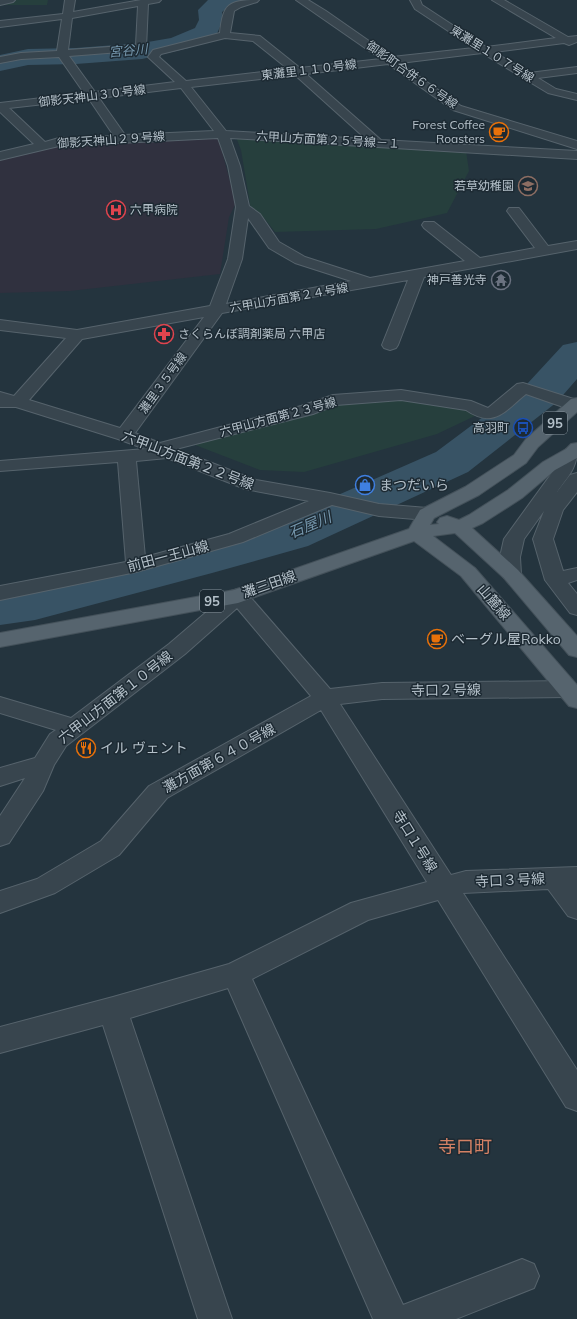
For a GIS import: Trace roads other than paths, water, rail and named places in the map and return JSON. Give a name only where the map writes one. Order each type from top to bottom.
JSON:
[{"type":"main road","name":"95","points":[[427,514],[472,491],[520,459],[532,443],[574,404]]},
{"type":"main road","name":"灘三田線","points":[[0,640],[238,596],[416,533],[459,527],[476,519],[515,494],[549,466],[575,450]]},
{"type":"main road","points":[[416,533],[427,514],[459,527],[511,574],[577,650]]},
{"type":"main road","name":"山麓線","points":[[416,533],[468,572],[572,694]]},
{"type":"street","points":[[0,2],[10,0]]},
{"type":"street","points":[[70,0],[67,16],[64,55],[122,139]]},
{"type":"street","points":[[0,24],[67,16],[156,0]]},
{"type":"street","points":[[225,35],[228,11],[233,6],[254,0]]},
{"type":"street","name":"御影町合併６６号線","points":[[301,0],[323,13],[392,60],[458,108],[577,145]]},
{"type":"street","name":"東灘里１０７号線","points":[[415,0],[418,7],[552,91],[577,97]]},
{"type":"street","points":[[497,0],[577,47]]},
{"type":"street","points":[[0,60],[21,56],[64,55],[141,48],[143,3]]},
{"type":"street","points":[[371,282],[300,260],[274,244],[255,217],[243,207],[234,166],[223,134],[184,85],[153,57],[157,52],[225,35],[256,38],[297,71],[378,143]]},
{"type":"street","name":"東灘里１１０号線","points":[[184,85],[577,38]]},
{"type":"street","points":[[527,76],[577,70]]},
{"type":"street","name":"御影天神山３０号線","points":[[0,106],[184,85]]},
{"type":"street","points":[[0,106],[43,146]]},
{"type":"street","name":"六甲山方面第２５号線－１","points":[[223,134],[577,155]]},
{"type":"street","name":"御影天神山２９号線","points":[[0,156],[59,142],[223,134]]},
{"type":"street","name":"灘里３５号線","points":[[124,435],[216,311],[235,259],[243,207]]},
{"type":"street","points":[[514,211],[544,251]]},
{"type":"street","points":[[429,225],[477,263]]},
{"type":"street","name":"六甲山方面第２４号線","points":[[0,325],[77,335],[577,245]]},
{"type":"street","points":[[390,345],[418,274]]},
{"type":"street","points":[[0,404],[18,402],[77,335]]},
{"type":"street","name":"六甲山方面第２３号線","points":[[165,451],[308,410],[333,400],[401,395],[471,406],[477,410],[491,414],[523,388],[574,404]]},
{"type":"street","name":"六甲山方面第２２号線","points":[[0,397],[124,435],[252,486],[330,499],[379,510]]},
{"type":"street","points":[[511,574],[510,557],[514,539],[563,471],[575,450]]},
{"type":"street","points":[[0,466],[127,457],[165,451]]},
{"type":"street","points":[[127,457],[136,566]]},
{"type":"street","points":[[577,480],[554,509],[543,539],[554,580],[577,608]]},
{"type":"street","name":"前田一王山線","points":[[0,594],[136,566],[236,538],[330,499]]},
{"type":"street","points":[[379,510],[427,514]]},
{"type":"street","points":[[379,510],[416,533]]},
{"type":"street","points":[[554,580],[577,574]]},
{"type":"street","name":"寺口１号線","points":[[238,596],[325,698],[577,1097]]},
{"type":"street","name":"六甲山方面第１０号線","points":[[0,836],[34,785],[43,764],[58,740],[177,649],[238,596]]},
{"type":"street","name":"寺口２号線","points":[[325,698],[382,691],[572,694]]},
{"type":"street","name":"灘方面第６４０号線","points":[[0,902],[46,886],[110,848],[158,792],[325,698]]},
{"type":"street","points":[[0,705],[75,728]]},
{"type":"street","points":[[0,777],[43,764]]},
{"type":"street","points":[[566,877],[577,908]]},
{"type":"street","name":"寺口３号線","points":[[0,1040],[113,1010],[236,974],[361,911],[466,882],[566,877]]},
{"type":"street","points":[[236,974],[391,1319]]},
{"type":"street","points":[[113,1010],[215,1319]]},
{"type":"street","points":[[411,1319],[522,1276]]},
{"type":"waterway","name":"宮谷川","points":[[0,63],[28,57],[76,56],[128,52],[155,49],[180,43],[206,33],[211,20],[210,10],[218,4],[233,0]]},
{"type":"waterway","name":"石屋川","points":[[0,608],[35,603],[194,562],[290,535],[452,462],[542,393],[577,354]]},
{"type":"place","name":"Forest Coffee Roasters","points":[[499,132]]},
{"type":"place","name":"若草幼稚園","points":[[528,186]]},
{"type":"place","name":"六甲病院","points":[[116,210]]},
{"type":"place","name":"神戸善光寺","points":[[501,280]]},
{"type":"place","name":"さくらんぼ調剤薬局 六甲店","points":[[164,334]]},
{"type":"place","name":"高羽町","points":[[523,428]]},
{"type":"place","name":"まつだいら","points":[[365,485]]},
{"type":"place","name":"ベーグル屋Rokko","points":[[437,639]]},
{"type":"place","name":"イル ヴェント","points":[[86,748]]},
{"type":"district","name":"寺口町","points":[[465,1147]]}]
